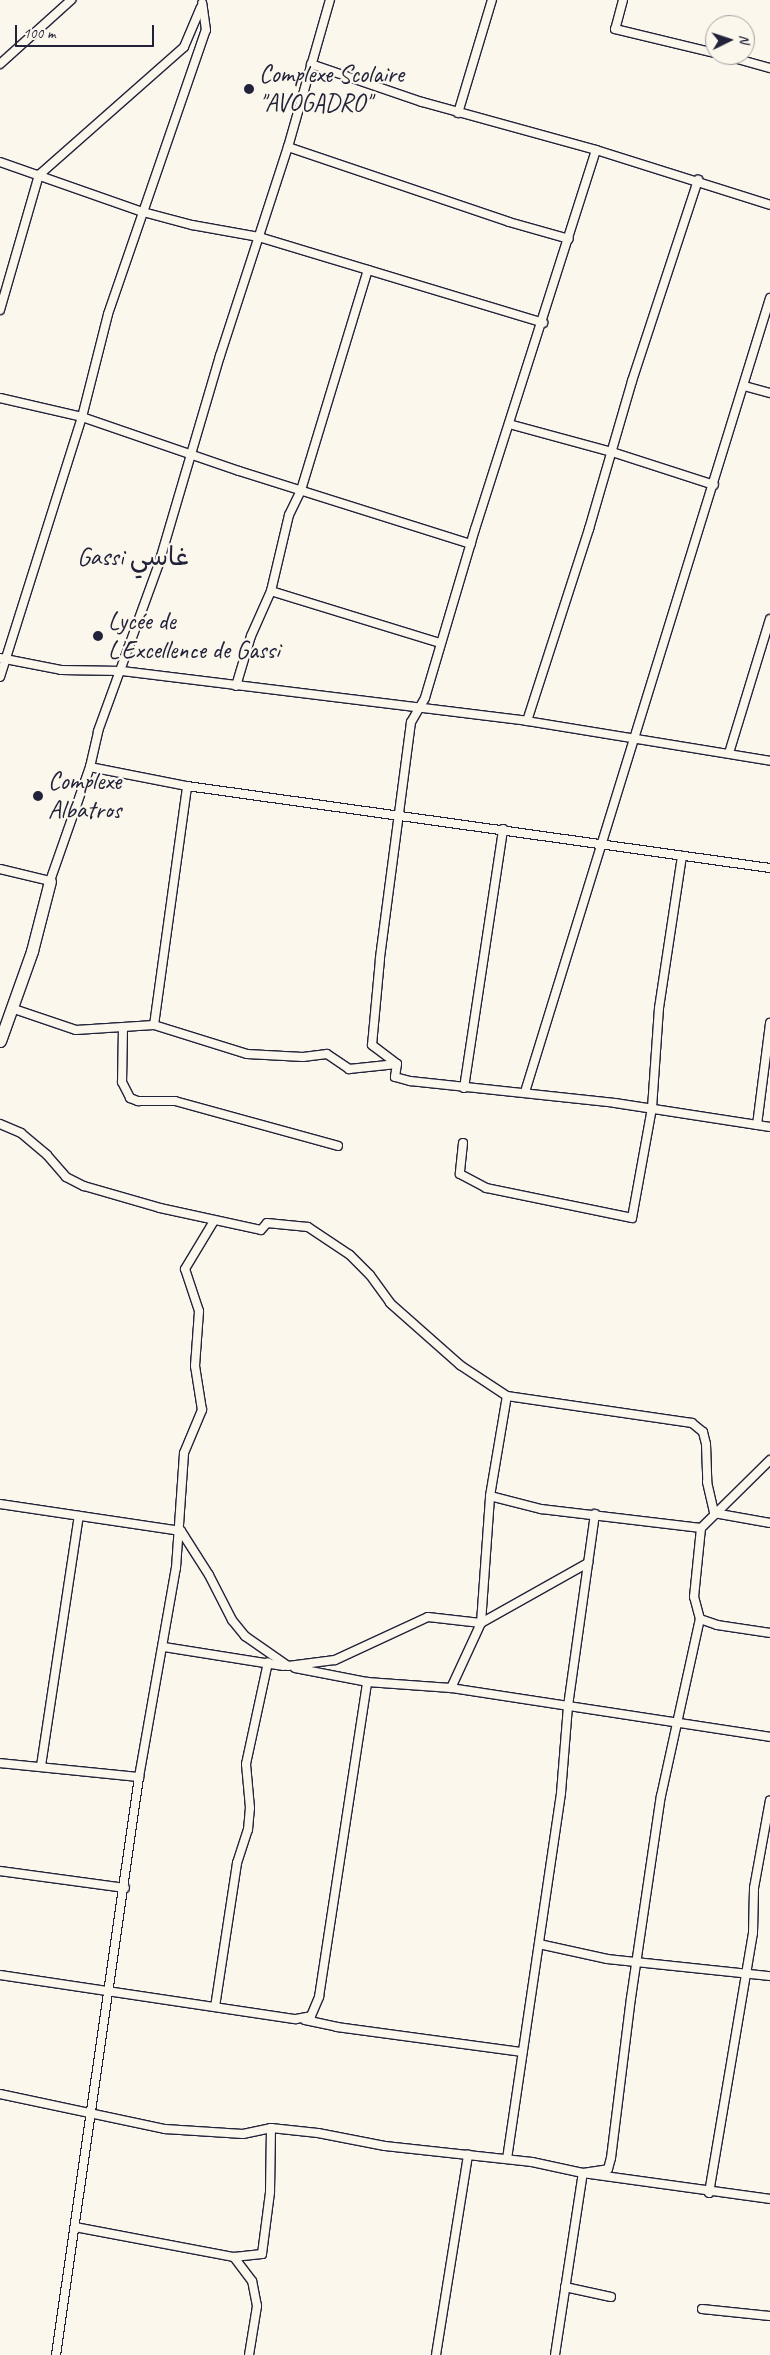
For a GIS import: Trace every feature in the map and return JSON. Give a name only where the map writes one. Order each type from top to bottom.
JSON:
[{"type":"street","points":[[0,64],[71,0]]},
{"type":"street","points":[[0,1041],[14,1008],[50,880],[90,767],[98,731],[122,671],[191,455],[288,146],[330,0]]},
{"type":"street","points":[[458,113],[492,0]]},
{"type":"street","points":[[623,0],[614,28],[705,51]]},
{"type":"street","points":[[0,310],[3,292],[39,175],[184,47],[203,2]]},
{"type":"street","points":[[0,677],[4,658],[82,418],[108,314],[206,30],[203,2]]},
{"type":"street","points":[[311,64],[458,113],[698,180],[770,205]]},
{"type":"street","points":[[755,64],[770,68]]},
{"type":"street","points":[[288,146],[509,222],[569,239]]},
{"type":"street","points":[[397,1064],[372,1045],[398,815],[411,722],[418,707],[425,698],[440,643],[596,150]]},
{"type":"street","points":[[0,162],[143,212],[192,226],[259,237],[543,322]]},
{"type":"street","points":[[527,721],[698,180]]},
{"type":"street","points":[[236,686],[251,636],[271,591],[289,515],[301,490],[368,270]]},
{"type":"street","points":[[525,1092],[632,740],[714,485],[770,298]]},
{"type":"street","points":[[744,386],[770,394]]},
{"type":"street","points":[[0,398],[82,418],[191,455],[471,544]]},
{"type":"street","points":[[510,424],[612,452],[714,485]]},
{"type":"street","points":[[271,591],[440,643]]},
{"type":"street","points":[[729,753],[770,619]]},
{"type":"street","points":[[4,658],[61,670],[122,671],[527,721],[632,740],[729,753],[770,761]]},
{"type":"street","points":[[90,767],[187,786],[503,828],[770,868]]},
{"type":"street","points":[[154,1026],[187,786]]},
{"type":"street","points":[[464,1088],[503,828]]},
{"type":"street","points":[[464,1143],[460,1174],[486,1188],[632,1218],[652,1108],[659,1008],[682,856]]},
{"type":"street","points":[[0,869],[50,880]]},
{"type":"street","points":[[14,1008],[76,1030],[154,1026],[248,1054],[303,1057],[327,1054],[349,1069],[397,1064]]},
{"type":"street","points":[[757,1125],[770,1023]]},
{"type":"street","points":[[123,1027],[122,1082],[130,1098],[138,1102],[175,1101],[338,1146]]},
{"type":"street","points":[[397,1064],[395,1077],[442,1082],[464,1088],[525,1092],[652,1108],[770,1128]]},
{"type":"street","points":[[0,1124],[21,1133],[66,1178],[160,1208],[214,1221],[261,1230],[267,1222],[308,1227],[332,1241],[370,1275],[390,1303],[460,1364],[507,1396],[692,1423],[703,1432],[706,1444],[707,1482],[714,1513]]},
{"type":"street","points":[[56,2355],[93,2114],[139,1777],[164,1647],[181,1531],[184,1454],[202,1410],[195,1366],[199,1310],[185,1269],[214,1221]]},
{"type":"street","points":[[451,1688],[481,1623],[490,1496],[507,1396]]},
{"type":"street","points":[[583,2173],[608,2169],[611,2158],[661,1796],[700,1619],[694,1597],[700,1528],[714,1513],[756,1477],[770,1460]]},
{"type":"street","points":[[490,1496],[541,1508],[700,1528]]},
{"type":"street","points":[[0,1504],[181,1531],[209,1575],[232,1620],[244,1636],[288,1666],[335,1660],[428,1617],[481,1623],[588,1563]]},
{"type":"street","points":[[714,1513],[770,1523]]},
{"type":"street","points":[[507,2159],[561,1793],[568,1706],[595,1514]]},
{"type":"street","points":[[41,1766],[79,1516]]},
{"type":"street","points":[[700,1619],[717,1625],[770,1633]]},
{"type":"street","points":[[164,1647],[268,1662],[367,1682],[451,1688],[770,1737]]},
{"type":"street","points":[[216,2006],[237,1864],[248,1830],[250,1808],[246,1764],[268,1662]]},
{"type":"street","points":[[305,2020],[316,2008],[319,1997],[367,1682]]},
{"type":"street","points":[[0,1762],[139,1777]]},
{"type":"street","points":[[709,2193],[756,1912],[754,1888],[770,1800]]},
{"type":"street","points":[[0,1871],[125,1888]]},
{"type":"street","points":[[540,1944],[576,1955],[770,1976]]},
{"type":"street","points":[[0,1975],[216,2006],[338,2027],[522,2052]]},
{"type":"street","points":[[0,2094],[93,2114],[205,2134],[243,2134],[271,2128],[507,2159],[709,2193],[770,2199]]},
{"type":"street","points":[[75,2227],[234,2257],[262,2254],[270,2192],[271,2128]]},
{"type":"street","points":[[436,2355],[468,2155]]},
{"type":"street","points":[[555,2355],[583,2173]]},
{"type":"street","points":[[234,2257],[252,2281],[257,2306],[249,2355]]},
{"type":"street","points":[[565,2287],[611,2297]]},
{"type":"street","points":[[702,2309],[770,2316]]},
{"type":"place","name":"Complexe Scolaire \"AVOGADRO\"","points":[[249,89]]},
{"type":"place","name":"Lycée de L'Excellence de Gassi","points":[[98,636]]},
{"type":"place","name":"Complexe Albatros","points":[[38,796]]},
{"type":"district","name":"Gassi غاسي","points":[[133,557]]}]
